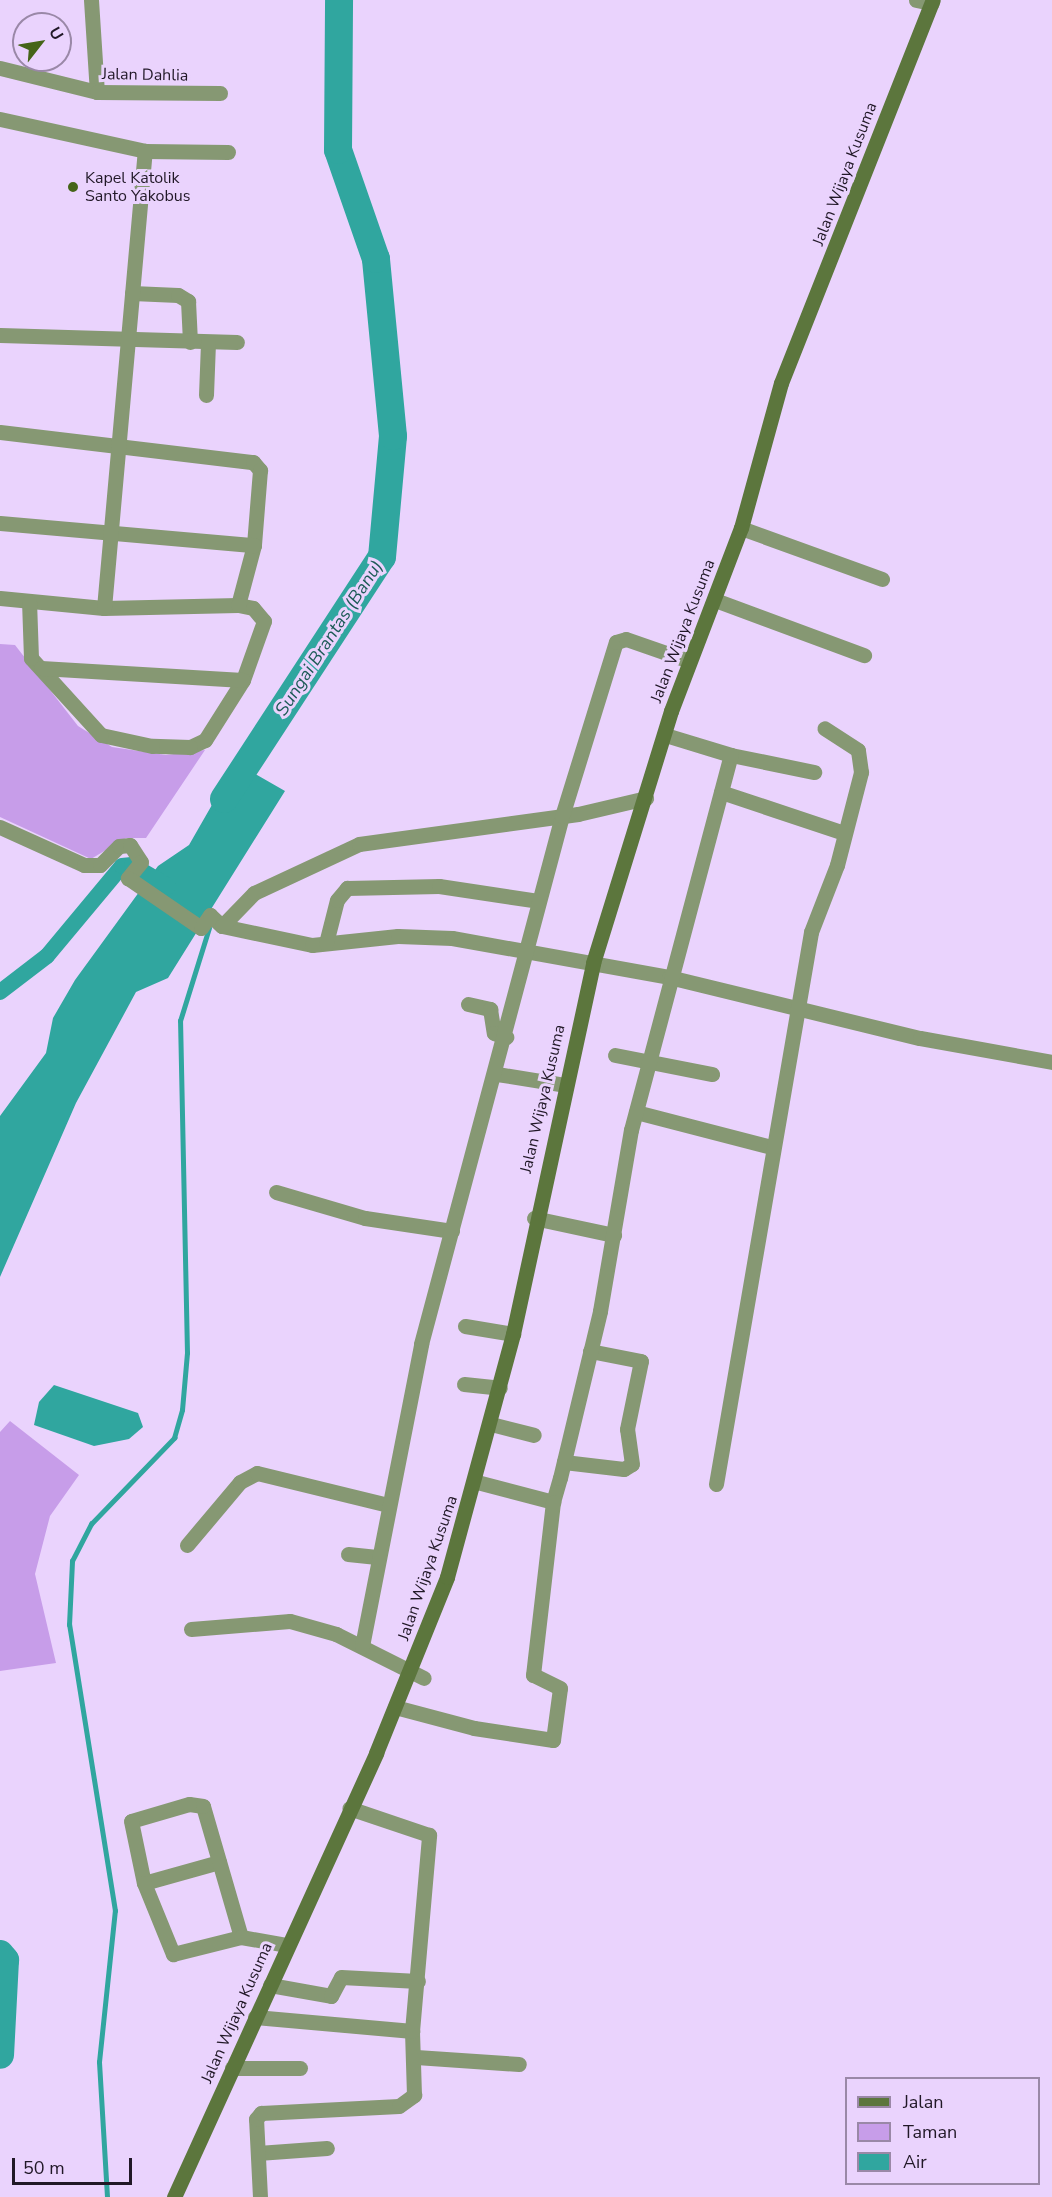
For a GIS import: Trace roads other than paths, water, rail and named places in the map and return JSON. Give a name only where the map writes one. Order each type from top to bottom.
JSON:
[{"type":"main road","name":"Jalan Wijaya Kusuma","points":[[174,2197],[395,1707],[418,1675],[477,1482],[513,1334],[534,1218],[593,963],[689,661],[715,600],[741,528],[781,383],[933,2]]},
{"type":"street","points":[[91,0],[97,92]]},
{"type":"street","points":[[916,0],[933,2]]},
{"type":"street","name":"Jalan Dahlia","points":[[0,68],[97,92],[220,93]]},
{"type":"street","points":[[0,119],[146,151],[228,152]]},
{"type":"street","points":[[104,608],[116,444],[146,151]]},
{"type":"street","points":[[132,293],[178,295],[188,301],[190,342]]},
{"type":"street","points":[[0,335],[127,341],[237,342]]},
{"type":"street","points":[[206,395],[208,342]]},
{"type":"street","points":[[0,432],[253,462],[260,470],[254,545],[238,605]]},
{"type":"street","points":[[0,523],[254,545]]},
{"type":"street","points":[[741,528],[882,579]]},
{"type":"street","points":[[0,598],[104,608],[238,605],[253,608],[264,621],[243,680],[199,745],[152,746],[101,735],[41,668],[27,648],[29,602]]},
{"type":"street","points":[[715,600],[864,655]]},
{"type":"street","points":[[362,1646],[377,1557],[421,1344],[497,1074],[538,901],[616,642],[626,639],[689,661]]},
{"type":"street","points":[[41,668],[243,680]]},
{"type":"street","points":[[717,1484],[771,1147],[811,932],[844,833],[862,761],[854,746],[824,728]]},
{"type":"street","points":[[665,735],[731,755],[814,772]]},
{"type":"street","points":[[395,1707],[474,1728],[553,1740],[560,1688],[533,1675],[553,1502],[590,1351],[647,1065],[731,755]]},
{"type":"street","points":[[722,792],[844,833]]},
{"type":"street","points":[[222,926],[254,892],[358,844],[562,816],[646,798]]},
{"type":"street","points":[[0,827],[84,865],[106,862],[123,844],[139,851],[141,862],[132,878],[205,922],[222,926],[312,945],[326,942],[441,937],[528,950],[669,977],[1052,1062]]},
{"type":"street","points":[[326,942],[337,900],[347,888],[439,886],[538,901]]},
{"type":"street","points":[[468,1004],[490,1008],[494,1033],[506,1037]]},
{"type":"street","points":[[615,1055],[647,1065],[712,1074]]},
{"type":"street","points":[[497,1074],[566,1085]]},
{"type":"street","points":[[636,1112],[771,1147]]},
{"type":"street","points":[[276,1192],[365,1218],[452,1231]]},
{"type":"street","points":[[534,1218],[614,1235]]},
{"type":"street","points":[[465,1326],[513,1334]]},
{"type":"street","points":[[564,1462],[624,1468],[632,1464],[627,1429],[641,1361],[590,1351]]},
{"type":"street","points":[[464,1384],[500,1388]]},
{"type":"street","points":[[491,1424],[534,1435]]},
{"type":"street","points":[[187,1545],[240,1482],[257,1473],[388,1505]]},
{"type":"street","points":[[477,1482],[553,1502]]},
{"type":"street","points":[[348,1554],[377,1557]]},
{"type":"street","points":[[191,1629],[290,1621],[362,1646],[418,1675]]},
{"type":"street","points":[[241,1937],[199,1804],[138,1816],[129,1824],[144,1883],[173,1954],[241,1937],[287,1945]]},
{"type":"street","points":[[260,2196],[264,2152],[256,2119],[265,2111],[406,2105],[414,2095],[416,2057],[412,2031],[429,1835],[349,1808]]},
{"type":"street","points":[[144,1883],[219,1862]]},
{"type":"street","points":[[270,1985],[329,1996],[341,1977],[418,1981]]},
{"type":"street","points":[[255,2017],[329,2028],[412,2031]]},
{"type":"street","points":[[416,2057],[519,2064]]},
{"type":"street","points":[[232,2068],[300,2068]]},
{"type":"street","points":[[264,2152],[327,2148]]},
{"type":"water","points":[[236,763],[285,791],[168,978],[136,992],[76,1103],[0,1277],[0,1116],[46,1053],[53,1018],[75,980],[158,866],[189,845]]},
{"type":"water","points":[[54,1385],[138,1413],[143,1427],[129,1439],[94,1446],[34,1425],[39,1402]]},
{"type":"waterway","name":"Sungai Brantas (Banu)","points":[[224,799],[382,557],[393,436],[376,259],[338,150],[339,0]]},
{"type":"waterway","points":[[0,992],[47,956],[122,866],[132,865],[168,886]]},
{"type":"waterway","points":[[107,2197],[99,2062],[115,1911],[69,1625],[72,1561],[91,1524],[174,1438],[182,1410],[187,1353],[180,1021],[209,928]]},
{"type":"waterway","name":"Sungai Brantas (Banu)","points":[[0,1954],[5,1960],[0,2055]]},
{"type":"place","name":"Kapel Katolik Santo Yakobus","points":[[73,187]]}]
